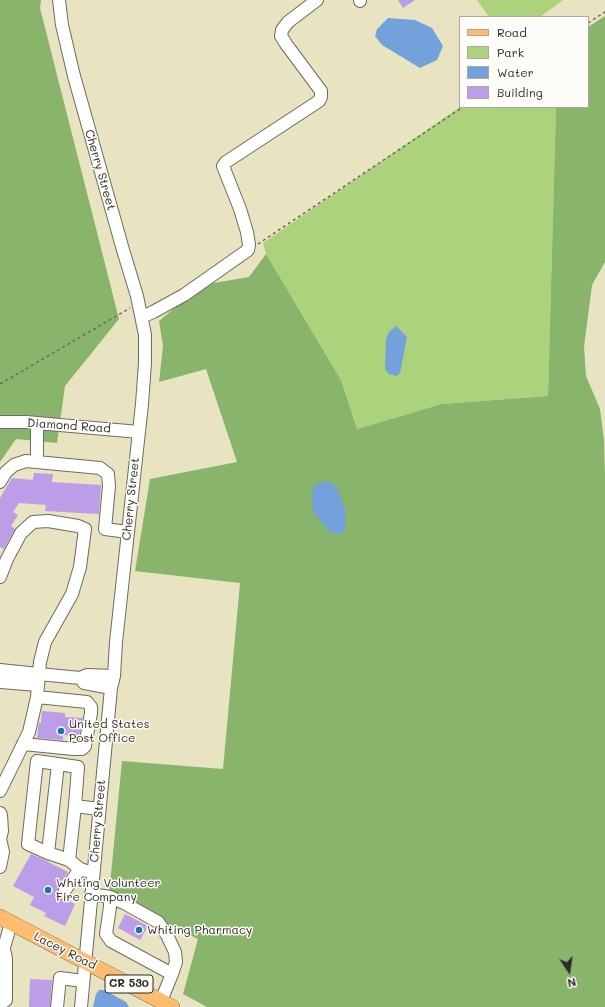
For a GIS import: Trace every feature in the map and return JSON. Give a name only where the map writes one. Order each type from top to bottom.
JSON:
[{"type":"main road","name":"Lacey Road","points":[[6,920],[167,1004]]},
{"type":"street","name":"Cherry Street","points":[[59,0],[62,25],[74,76],[138,302],[145,336],[142,404],[116,642],[81,1007]]},
{"type":"street","points":[[142,317],[184,295],[248,250],[249,245],[247,232],[240,208],[223,166],[226,162],[319,101],[321,97],[321,90],[281,36],[282,30],[288,22],[317,0]]},
{"type":"street","name":"Diamond Road","points":[[0,422],[37,423],[139,432]]},
{"type":"street","points":[[37,423],[37,462]]},
{"type":"street","points":[[0,482],[6,472],[14,465],[26,461],[100,468],[108,474],[109,486],[105,529]]},
{"type":"street","points":[[0,576],[21,533],[33,522],[48,521],[78,526],[85,529],[105,529],[128,532]]},
{"type":"street","points":[[0,791],[29,732],[38,685],[40,662],[45,642],[72,594],[80,567],[85,529]]},
{"type":"street","points":[[0,670],[87,702],[91,707],[85,746],[82,749],[23,744]]},
{"type":"street","points":[[0,682],[38,685],[80,678],[84,683],[112,682]]},
{"type":"street","points":[[69,860],[76,806],[78,767],[37,761],[28,844],[69,860],[80,869],[93,873]]},
{"type":"street","points":[[48,853],[58,764]]},
{"type":"street","points":[[76,806],[100,809]]},
{"type":"street","points":[[0,813],[2,830],[0,839],[3,852],[0,867]]},
{"type":"street","points":[[65,890],[80,869]]},
{"type":"street","points":[[91,894],[124,903],[158,922],[167,935],[175,952],[176,962],[172,974],[167,1004]]},
{"type":"street","points":[[110,898],[106,934],[111,941],[172,974]]},
{"type":"street","points":[[0,1002],[6,1000],[6,959],[5,953],[1,950],[6,920]]},
{"type":"street","points":[[57,1007],[60,978],[83,981]]},
{"type":"path","points":[[589,22],[605,12]]},
{"type":"path","points":[[248,250],[461,108]]},
{"type":"path","points":[[0,384],[124,312],[138,302]]},
{"type":"green space","points":[[0,0],[41,0],[40,8],[119,319],[65,386],[57,443],[16,439],[0,462]]},
{"type":"green space","points":[[477,0],[563,0],[541,16],[488,16]]},
{"type":"green space","points":[[605,16],[605,262],[592,285],[584,347],[586,376],[600,409],[604,440],[605,1007],[207,1007],[183,994],[198,939],[109,895],[122,761],[223,769],[240,583],[135,571],[150,479],[237,462],[206,369],[159,382],[163,346],[159,321],[202,285],[249,277],[266,254],[341,380],[357,429],[442,404],[548,396],[556,108],[589,108],[589,26]]},
{"type":"green space","points":[[459,108],[556,108],[548,396],[442,404],[357,429],[341,380],[266,254],[263,243]]},
{"type":"water","points":[[388,18],[415,20],[432,28],[443,46],[437,60],[420,68],[382,45],[375,36],[377,29]]},
{"type":"water","points":[[396,326],[407,337],[400,373],[397,376],[389,374],[385,369],[386,339],[389,332]]},
{"type":"water","points":[[327,481],[332,483],[338,489],[346,512],[345,528],[343,532],[337,535],[329,531],[314,513],[313,508],[313,488],[317,484]]},
{"type":"water","points":[[99,990],[104,990],[126,1002],[129,1007],[93,1007],[96,994]]},
{"type":"building","points":[[398,0],[415,0],[403,8]]},
{"type":"building","points":[[34,473],[53,474],[52,482],[101,485],[99,514],[45,511],[46,505],[19,503],[13,512],[18,515],[11,526],[15,529],[4,549],[0,547],[0,498],[12,478],[33,480]]},
{"type":"building","points":[[42,711],[65,713],[65,717],[83,718],[79,736],[63,735],[63,740],[37,738],[39,723],[41,723]]},
{"type":"building","points":[[31,854],[49,861],[48,862],[68,872],[59,886],[57,895],[75,904],[65,926],[44,916],[46,913],[30,905],[34,897],[13,886]]},
{"type":"building","points":[[125,914],[148,926],[140,940],[118,928]]},
{"type":"building","points":[[30,979],[52,980],[50,1007],[29,1007]]},
{"type":"place","name":"United States Post Office","points":[[61,731]]},
{"type":"place","name":"Whiting Volunteer Fire Company","points":[[48,890]]},
{"type":"place","name":"Whiting Pharmacy","points":[[139,930]]}]
